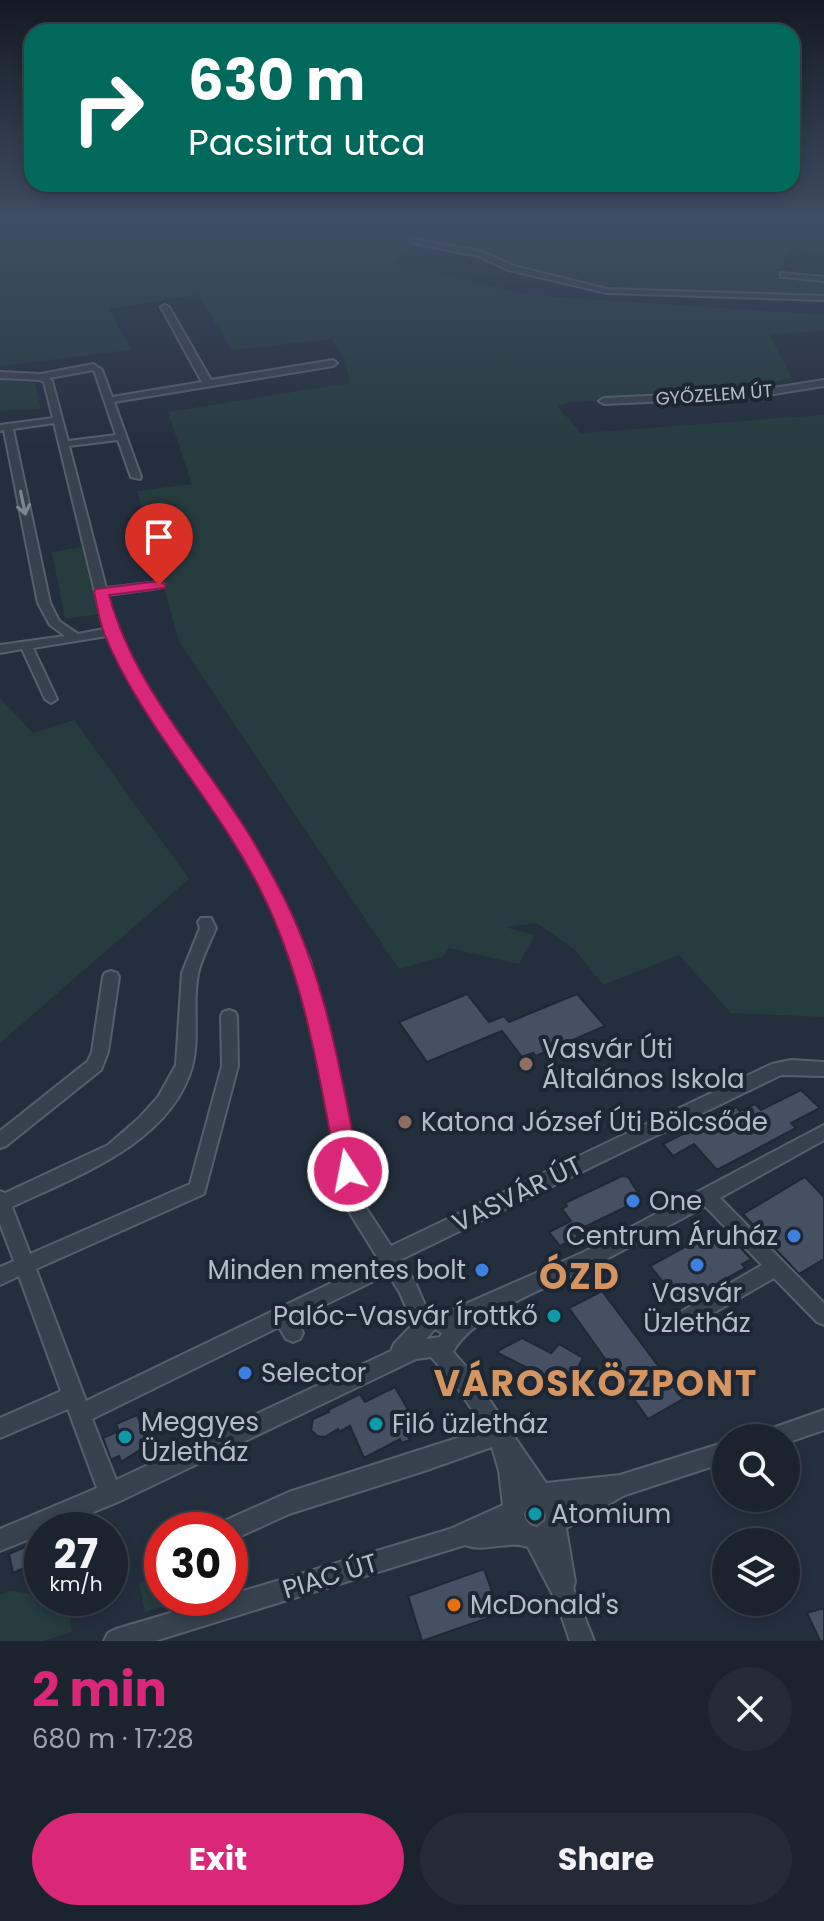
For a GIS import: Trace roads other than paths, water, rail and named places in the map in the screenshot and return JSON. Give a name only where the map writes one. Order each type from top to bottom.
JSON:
[{"type":"street","points":[[718,295],[824,298]]},
{"type":"street","points":[[165,307],[207,382]]},
{"type":"street","points":[[108,400],[333,363]]},
{"type":"street","points":[[0,375],[41,377],[96,368],[136,477]]},
{"type":"street","points":[[41,377],[48,381],[111,632],[140,688],[230,820],[271,891],[302,961],[325,1047],[357,1210],[438,1333],[498,1434],[544,1495],[556,1506],[543,1530],[582,1641]]},
{"type":"street","name":"GYŐZELEM ÚT","points":[[604,401],[754,394],[824,383]]},
{"type":"street","points":[[57,420],[4,427],[44,603],[54,623],[75,637]]},
{"type":"street","points":[[64,444],[121,437]]},
{"type":"street","points":[[101,592],[159,585]]},
{"type":"street","points":[[0,649],[111,632]]},
{"type":"street","points":[[26,645],[51,699]]},
{"type":"street","points":[[110,1494],[1,1201],[114,1150],[129,1140],[160,1106],[181,1076],[184,1065],[190,973],[208,928],[206,922]]},
{"type":"street","points":[[0,1141],[95,1065],[100,1052],[111,977]]},
{"type":"street","points":[[0,1276],[198,1189],[230,1066],[229,1016]]},
{"type":"street","name":"VASVÁR ÚT","points":[[0,1428],[76,1406],[206,1361],[288,1324],[363,1284],[389,1260],[778,1069],[824,1069]]},
{"type":"street","points":[[0,1540],[110,1494],[388,1361],[824,1132]]},
{"type":"street","points":[[706,1195],[824,1316]]},
{"type":"street","points":[[679,1323],[776,1267]]},
{"type":"street","points":[[800,1429],[821,1422]]},
{"type":"street","points":[[498,1434],[510,1471],[515,1524],[543,1530]]},
{"type":"street","points":[[248,1522],[296,1501],[419,1464],[498,1434]]},
{"type":"street","points":[[452,1540],[513,1509],[522,1496],[620,1486],[712,1456]]},
{"type":"street","points":[[452,1540],[543,1530],[620,1486]]},
{"type":"street","name":"PIAC ÚT","points":[[248,1596],[452,1540]]},
{"type":"street","name":"PIAC ÚT","points":[[116,1641],[188,1616]]},
{"type":"place","name":"Vasvár Úti Általános Iskola","points":[[526,1064]]},
{"type":"place","name":"Katona József Úti Bölcsőde","points":[[405,1122]]},
{"type":"place","name":"One","points":[[633,1201]]},
{"type":"place","name":"Centrum Áruház","points":[[794,1236]]},
{"type":"place","name":"Vasvár Üzletház","points":[[697,1265]]},
{"type":"place","name":"Minden mentes bolt","points":[[482,1270]]},
{"type":"place","name":"Palóc-Vasvár Írottkő","points":[[554,1316]]},
{"type":"place","name":"Selector","points":[[245,1373]]},
{"type":"place","name":"Filó üzletház","points":[[376,1424]]},
{"type":"place","name":"Meggyes Üzletház","points":[[125,1437]]},
{"type":"place","name":"Atomium","points":[[535,1514]]},
{"type":"place","name":"McDonald's","points":[[454,1605]]},
{"type":"district","name":"ÓZD","points":[[580,1276]]},
{"type":"district","name":"VÁROSKÖZPONT","points":[[596,1383]]}]
